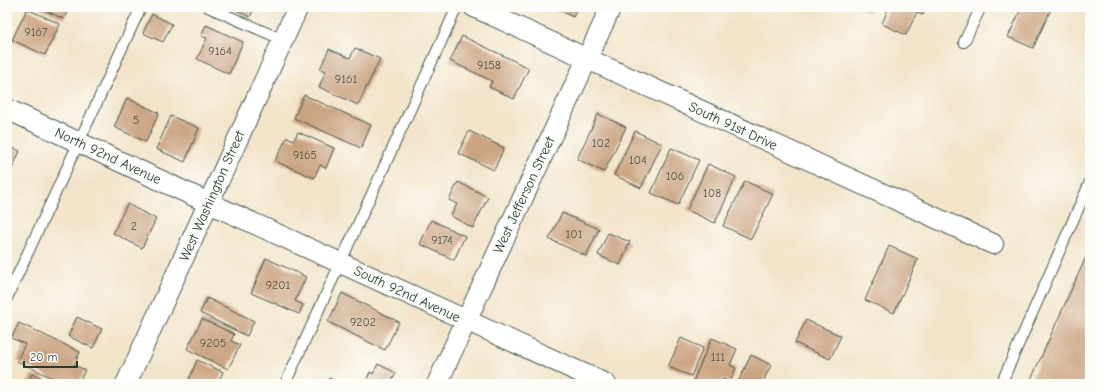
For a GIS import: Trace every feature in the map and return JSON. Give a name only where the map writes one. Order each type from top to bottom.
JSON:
[{"type":"street","name":"West Washington Street","points":[[126,384],[298,7]]},
{"type":"street","name":"South 91st Drive","points":[[474,7],[993,244]]},
{"type":"street","name":"West Jefferson Street","points":[[437,384],[611,7]]},
{"type":"street","name":"North 92nd Avenue","points":[[7,109],[209,203]]},
{"type":"street","name":"South 92nd Avenue","points":[[209,203],[606,384]]},
{"type":"lane","points":[[7,298],[141,7]]},
{"type":"lane","points":[[208,7],[283,40]]},
{"type":"lane","points":[[284,384],[457,7]]},
{"type":"lane","points":[[964,42],[981,7]]},
{"type":"lane","points":[[1001,384],[1090,182]]},
{"type":"building","points":[[37,7],[69,7],[64,19]]},
{"type":"building","points":[[230,7],[255,7],[250,17]]},
{"type":"building","points":[[553,7],[578,7],[573,17]]},
{"type":"building","points":[[857,7],[872,7],[869,12]]},
{"type":"building","points":[[889,7],[927,7],[923,15],[917,12],[906,35],[882,24]]},
{"type":"building","points":[[1022,7],[1052,7],[1033,48],[1008,37]]},
{"type":"building","points":[[27,9],[60,24],[45,55],[12,40]]},
{"type":"building","points":[[152,14],[172,24],[163,42],[143,33]]},
{"type":"building","points":[[206,25],[243,42],[229,74],[197,59],[207,38],[201,36]]},
{"type":"building","points":[[462,36],[529,68],[514,99],[489,87],[492,81],[450,61]]},
{"type":"building","points":[[355,48],[380,59],[358,105],[319,87],[326,71],[320,69],[329,49],[350,58]]},
{"type":"building","points":[[304,95],[371,125],[361,148],[294,118]]},
{"type":"building","points":[[127,98],[159,113],[146,142],[114,127]]},
{"type":"building","points":[[598,114],[626,127],[604,172],[577,159]]},
{"type":"building","points":[[171,116],[199,128],[185,162],[156,149]]},
{"type":"building","points":[[469,131],[504,148],[494,170],[458,153]]},
{"type":"building","points":[[635,131],[662,144],[641,188],[614,175]]},
{"type":"building","points":[[298,132],[334,148],[326,168],[320,165],[314,178],[275,161],[287,137],[294,140]]},
{"type":"building","points":[[7,145],[20,151],[7,180]]},
{"type":"building","points":[[671,148],[699,160],[678,205],[651,193]]},
{"type":"building","points":[[708,164],[736,177],[715,223],[687,210]]},
{"type":"building","points":[[745,181],[773,194],[751,239],[723,226]]},
{"type":"building","points":[[458,182],[488,197],[473,228],[451,216],[457,204],[449,200]]},
{"type":"building","points":[[127,204],[156,219],[142,248],[113,233]]},
{"type":"building","points":[[562,213],[599,229],[586,256],[549,239]]},
{"type":"building","points":[[431,220],[465,236],[454,260],[420,244]]},
{"type":"building","points":[[608,233],[630,242],[620,265],[598,255]]},
{"type":"building","points":[[889,246],[918,259],[894,313],[865,300]]},
{"type":"building","points":[[1090,248],[1090,384],[1029,384]]},
{"type":"building","points":[[266,258],[306,277],[295,301],[303,305],[299,314],[251,293]]},
{"type":"building","points":[[342,293],[399,322],[385,350],[328,322]]},
{"type":"building","points":[[207,298],[254,321],[247,336],[200,313]]},
{"type":"building","points":[[77,317],[102,329],[93,348],[68,336]]},
{"type":"building","points":[[202,319],[234,334],[231,341],[240,345],[228,369],[187,349]]},
{"type":"building","points":[[806,320],[841,336],[830,359],[795,343]]},
{"type":"building","points":[[19,323],[80,352],[74,365],[85,370],[78,384],[65,384],[17,361],[25,344],[11,338]]},
{"type":"building","points":[[681,338],[703,348],[691,376],[668,367]]},
{"type":"building","points":[[712,338],[737,349],[730,365],[736,368],[730,382],[723,379],[721,384],[701,384],[693,381]]},
{"type":"building","points":[[751,355],[771,365],[763,382],[766,384],[737,384]]},
{"type":"building","points":[[197,360],[223,372],[217,384],[187,384]]},
{"type":"building","points":[[378,364],[396,373],[390,384],[365,384],[370,372],[373,374]]},
{"type":"building","points":[[32,374],[55,384],[27,384]]},
{"type":"building","points":[[329,378],[342,384],[326,384]]},
{"type":"building","points":[[782,379],[794,384],[780,384]]}]
